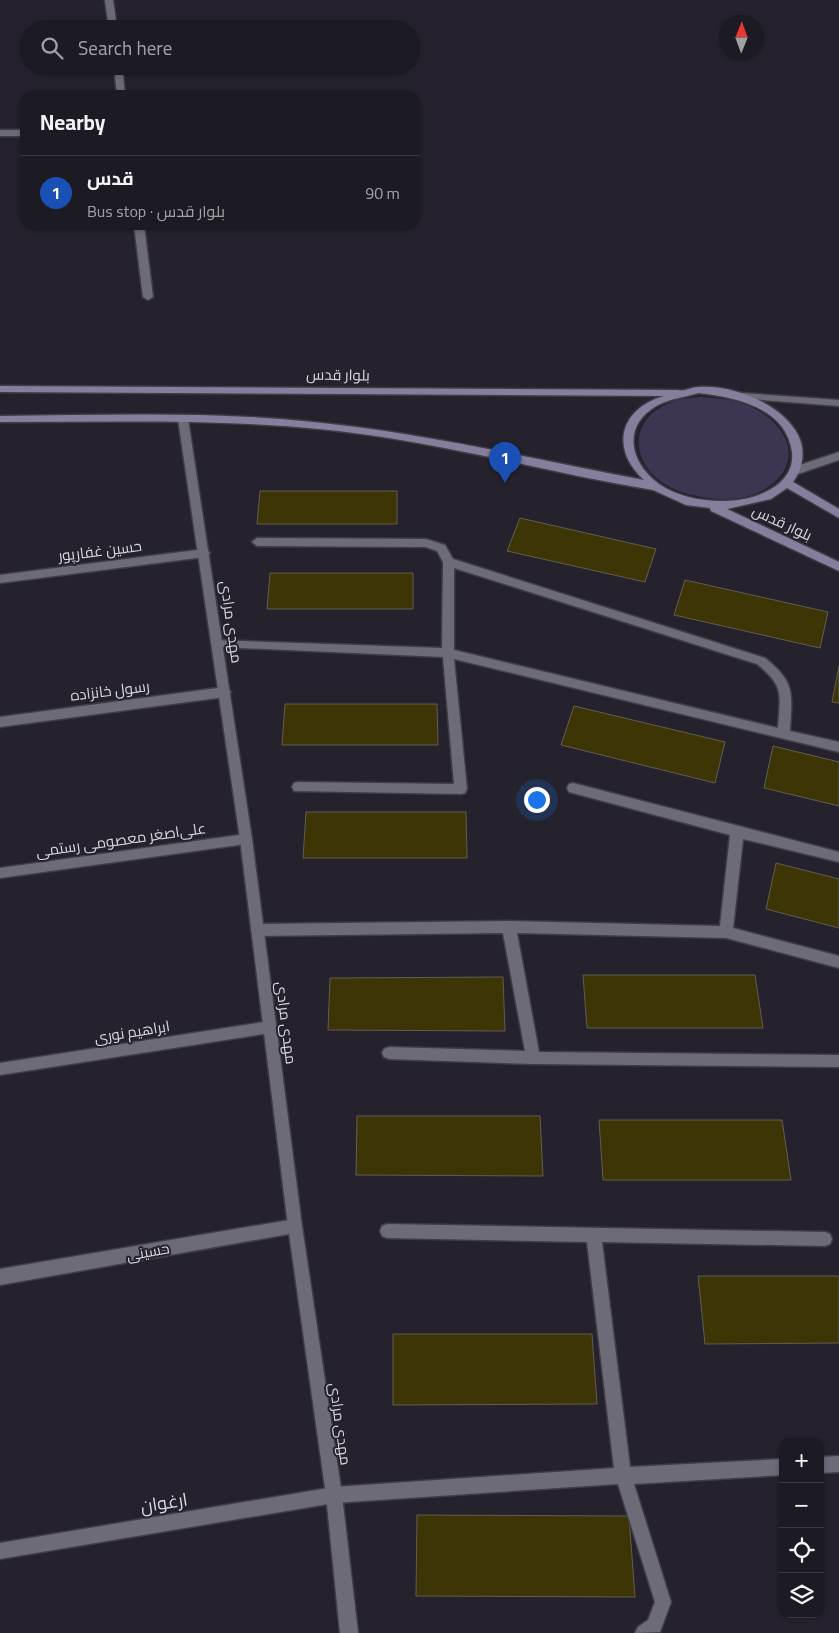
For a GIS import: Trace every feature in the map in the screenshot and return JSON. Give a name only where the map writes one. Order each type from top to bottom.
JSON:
[{"type":"main road","name":"بلوار قدس","points":[[0,389],[677,393]]},
{"type":"main road","points":[[0,418],[219,418],[312,424],[389,434],[653,486],[670,495],[690,502],[711,506],[734,506],[754,502],[773,494],[787,483],[795,471],[798,457],[797,444],[791,430],[778,416],[742,396],[698,390],[677,393],[654,402],[637,415],[628,432],[627,450],[636,469],[653,486]]},
{"type":"main road","points":[[787,483],[839,514]]},
{"type":"main road","name":"بلوار قدس","points":[[711,506],[839,567]]},
{"type":"street","points":[[109,0],[112,20]]},
{"type":"street","points":[[119,75],[121,90]]},
{"type":"street","points":[[0,133],[20,133]]},
{"type":"street","points":[[140,230],[148,297]]},
{"type":"street","points":[[742,396],[839,403]]},
{"type":"street","name":"مهدی مرادی","points":[[183,419],[205,553],[246,839],[296,1226],[334,1495],[349,1633]]},
{"type":"street","points":[[795,471],[839,456]]},
{"type":"street","points":[[258,542],[426,544],[441,548],[449,562],[448,653],[461,789],[298,788]]},
{"type":"street","name":"حسین غفارپور","points":[[0,579],[205,553]]},
{"type":"street","points":[[449,562],[761,661],[778,675],[786,694],[784,734]]},
{"type":"street","points":[[218,643],[448,653],[839,747]]},
{"type":"street","name":"رسول خانزاده","points":[[0,722],[225,692]]},
{"type":"street","points":[[573,788],[839,857]]},
{"type":"street","points":[[726,932],[737,832]]},
{"type":"street","name":"علی‌اصغر معصومی رستمی","points":[[0,873],[246,839]]},
{"type":"street","points":[[509,927],[533,1058]]},
{"type":"street","points":[[258,930],[509,927],[726,932],[839,962]]},
{"type":"street","name":"ابراهیم نوری","points":[[0,1068],[270,1027]]},
{"type":"street","points":[[389,1053],[533,1058],[839,1061]]},
{"type":"street","name":"حسینی","points":[[0,1277],[296,1226]]},
{"type":"street","points":[[387,1231],[825,1240]]},
{"type":"street","points":[[594,1236],[623,1476],[663,1602],[654,1626],[644,1633]]},
{"type":"street","points":[[824,1465],[839,1464]]},
{"type":"street","name":"ارغوان","points":[[0,1551],[334,1495],[779,1467]]},
{"type":"shaded area","points":[[700,397],[725,399],[749,406],[763,413],[774,423],[782,433],[789,456],[785,468],[777,480],[756,494],[747,497],[722,499],[690,495],[670,487],[652,474],[642,458],[639,447],[639,436],[642,427],[648,418],[666,405],[681,399]]},
{"type":"building","points":[[260,491],[397,491],[397,524],[257,524]]},
{"type":"building","points":[[520,518],[656,549],[645,582],[507,551]]},
{"type":"building","points":[[270,573],[413,573],[413,609],[267,609]]},
{"type":"building","points":[[685,580],[828,612],[820,648],[674,615]]},
{"type":"building","points":[[839,666],[839,703],[832,702]]},
{"type":"building","points":[[285,704],[437,704],[438,745],[282,745]]},
{"type":"building","points":[[574,706],[725,742],[715,783],[561,745]]},
{"type":"building","points":[[773,746],[839,762],[839,806],[764,788]]},
{"type":"building","points":[[306,812],[466,812],[467,858],[303,858]]},
{"type":"building","points":[[776,863],[839,879],[839,928],[766,909]]},
{"type":"building","points":[[583,975],[755,975],[763,1028],[587,1028]]},
{"type":"building","points":[[503,977],[505,1031],[328,1030],[330,978]]},
{"type":"building","points":[[357,1116],[540,1116],[543,1176],[356,1175]]},
{"type":"building","points":[[599,1120],[782,1120],[791,1180],[603,1180]]},
{"type":"building","points":[[698,1276],[839,1276],[839,1343],[705,1344]]},
{"type":"building","points":[[393,1334],[592,1334],[597,1404],[393,1405]]},
{"type":"building","points":[[417,1515],[629,1516],[635,1597],[416,1596]]},
{"type":"place","name":"قدس","points":[[505,483]]}]
